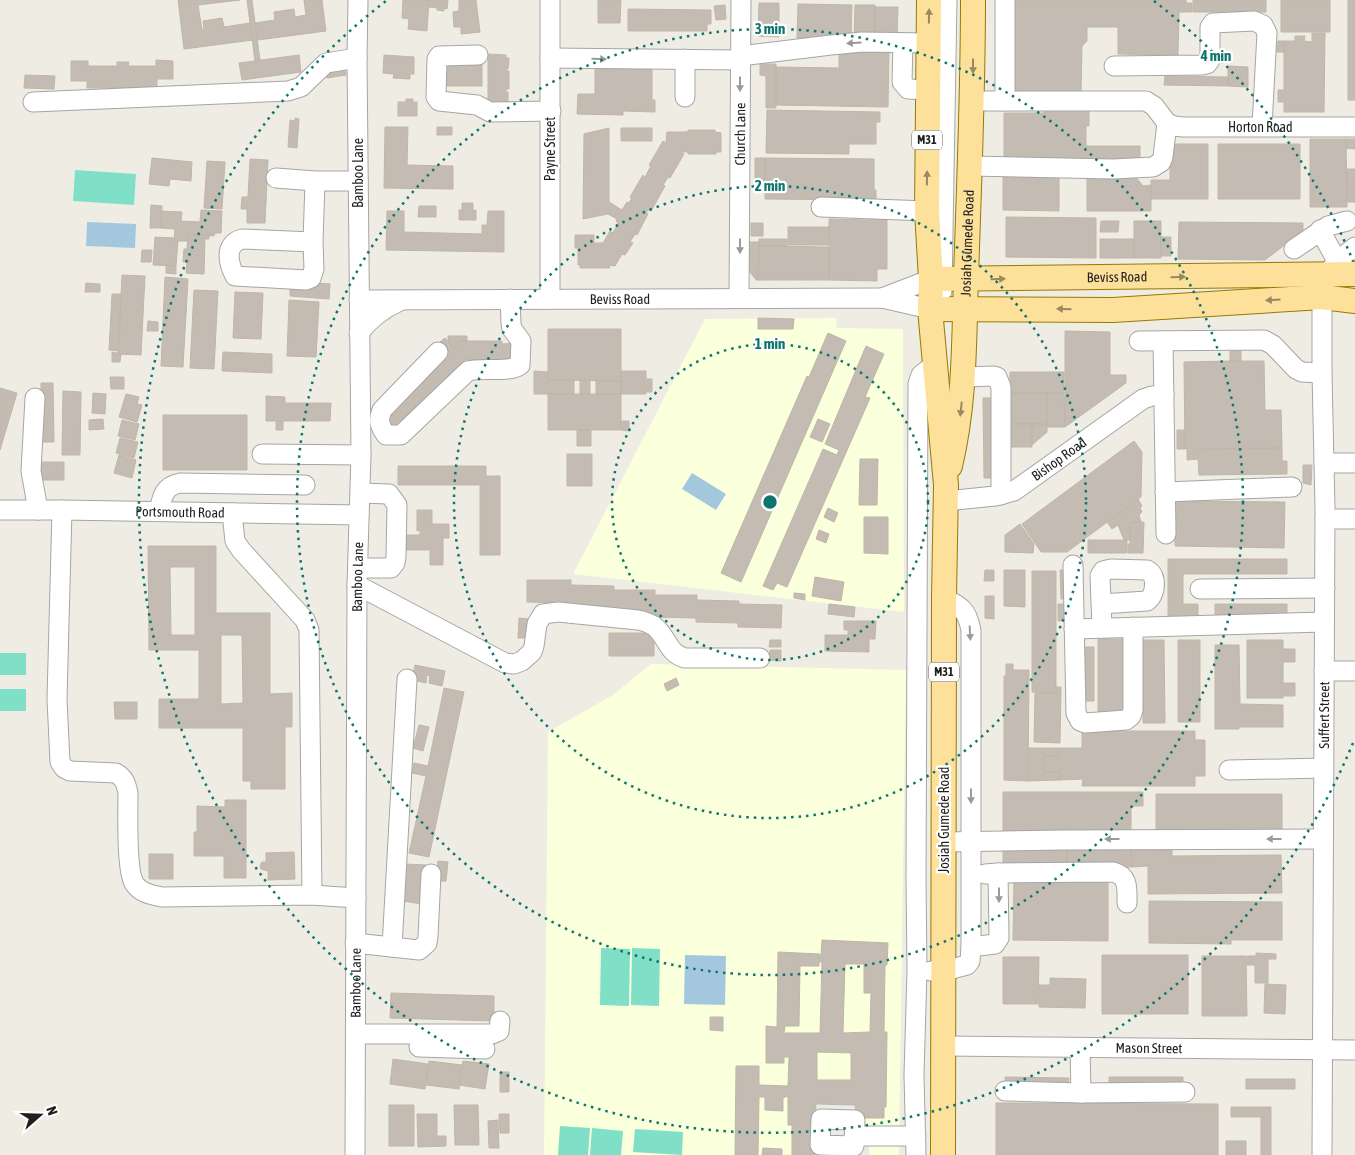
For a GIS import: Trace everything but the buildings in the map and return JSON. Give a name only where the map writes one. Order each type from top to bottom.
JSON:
[{"type":"main road","name":"Josiah Gumede Road","points":[[929,0],[927,211],[937,279],[935,364],[946,493],[944,598],[943,1155]]},
{"type":"main road","name":"Josiah Gumede Road","points":[[946,493],[958,434],[964,377],[973,0]]},
{"type":"main road","name":"Beviss Road","points":[[937,279],[1335,277]]},
{"type":"main road","name":"Beviss Road","points":[[1335,277],[1355,301]]},
{"type":"main road","name":"Beviss Road","points":[[936,308],[1113,310],[1335,277]]},
{"type":"street","name":"Bamboo Lane","points":[[355,1155],[357,577],[361,493],[358,0]]},
{"type":"street","name":"Payne Street","points":[[550,0],[550,298]]},
{"type":"street","name":"Church Lane","points":[[739,298],[740,0]]},
{"type":"street","points":[[937,279],[947,0]]},
{"type":"street","points":[[1005,0],[1006,101]]},
{"type":"street","points":[[1114,66],[1208,64],[1210,60],[1210,27],[1213,23],[1254,22],[1263,25],[1266,32],[1262,126]]},
{"type":"street","points":[[550,58],[740,58],[831,44],[862,42],[928,43]]},
{"type":"street","points":[[903,42],[902,82],[908,89],[928,90]]},
{"type":"street","points":[[478,55],[439,56],[437,59],[436,97],[439,101],[477,105],[490,112],[550,111]]},
{"type":"street","points":[[33,102],[288,91],[301,87],[326,63],[357,58]]},
{"type":"street","points":[[684,97],[685,59]]},
{"type":"street","points":[[970,166],[1114,169],[1153,167],[1161,162],[1163,157],[1166,123],[1154,106],[1146,101],[972,101]]},
{"type":"street","name":"Horton Road","points":[[1166,123],[1183,127],[1355,127]]},
{"type":"street","points":[[276,178],[358,181]]},
{"type":"street","points":[[313,242],[315,180]]},
{"type":"street","points":[[821,207],[927,211]]},
{"type":"street","points":[[1294,249],[1320,230],[1347,221]]},
{"type":"street","points":[[1320,230],[1335,277]]},
{"type":"street","points":[[1335,277],[1355,247]]},
{"type":"street","name":"Suffert Street","points":[[1322,1155],[1325,519],[1322,373],[1335,277]]},
{"type":"street","name":"Beviss Road","points":[[882,298],[937,279]]},
{"type":"street","name":"Beviss Road","points":[[359,300],[882,298],[936,308]]},
{"type":"street","points":[[438,352],[382,410],[378,420],[386,435],[401,435],[468,371],[478,368],[514,368],[520,365],[520,341],[512,329],[510,299]]},
{"type":"street","points":[[359,334],[375,314],[403,300]]},
{"type":"street","points":[[1139,341],[1264,340],[1274,345],[1296,369],[1302,372],[1322,373]]},
{"type":"street","points":[[1163,341],[1166,534]]},
{"type":"street","points":[[916,1155],[914,1075],[917,971],[918,384],[921,375],[935,364]]},
{"type":"street","points":[[964,377],[994,376],[1000,381],[1001,495]]},
{"type":"street","name":"Bishop Road","points":[[946,493],[1001,495],[1014,491],[1142,399],[1164,394]]},
{"type":"street","points":[[35,398],[31,471],[38,510]]},
{"type":"street","points":[[262,454],[361,455]]},
{"type":"street","points":[[1324,463],[1355,463]]},
{"type":"street","points":[[159,511],[162,495],[168,488],[180,483],[296,485],[285,514]]},
{"type":"street","points":[[1166,492],[1292,487]]},
{"type":"street","points":[[357,577],[391,568],[395,563],[396,557],[397,505],[389,494],[361,493]]},
{"type":"street","name":"Portsmouth Road","points":[[0,510],[359,515]]},
{"type":"street","points":[[62,510],[57,699],[60,762],[64,768],[70,770],[116,772],[122,776],[128,792],[130,869],[134,884],[143,892],[162,897],[312,895],[356,898]]},
{"type":"street","points":[[232,513],[236,541],[241,550],[305,620],[309,630],[312,895]]},
{"type":"street","points":[[1325,519],[1355,519]]},
{"type":"street","points":[[1073,565],[1076,713],[1078,718],[1085,723],[1126,720],[1131,716],[1133,710],[1133,627]]},
{"type":"street","points":[[357,577],[505,664],[514,664],[528,656],[534,646],[536,624],[543,614],[558,612],[647,622],[658,630],[672,652],[679,657],[760,658]]},
{"type":"street","points":[[1200,589],[1324,588]]},
{"type":"street","points":[[917,971],[944,971],[967,965],[970,961],[971,630],[969,620],[959,605],[944,598]]},
{"type":"street","points":[[1101,604],[1102,628]]},
{"type":"street","points":[[1074,629],[1324,622]]},
{"type":"street","points":[[1324,671],[1355,671]]},
{"type":"street","points":[[392,947],[407,679]]},
{"type":"street","points":[[1229,770],[1324,768]]},
{"type":"street","points":[[944,842],[1323,839]]},
{"type":"street","points":[[971,874],[1114,872],[1119,873],[1124,878],[1127,902]]},
{"type":"street","points":[[971,947],[998,942],[998,873]]},
{"type":"street","points":[[355,943],[419,950],[427,943],[431,874]]},
{"type":"street","points":[[356,1040],[492,1034],[499,1031],[500,1021]]},
{"type":"street","points":[[356,1040],[485,1049]]},
{"type":"street","name":"Mason Street","points":[[944,1046],[1355,1050]]},
{"type":"street","points":[[1080,1048],[1081,1093]]},
{"type":"street","points":[[1004,1091],[1081,1093],[1185,1092]]},
{"type":"street","points":[[854,1136],[916,1136]]},
{"type":"shaded area","points":[[836,318],[837,328],[903,329],[904,612],[573,574],[705,319]]},
{"type":"shaded area","points":[[651,664],[906,670],[899,1155],[544,1155],[548,732],[613,695]]},
{"type":"shaded area","points":[[817,1105],[855,1105],[857,1130],[870,1131],[869,1155],[815,1155]]},
{"type":"green space","points":[[75,170],[136,174],[134,205],[73,201]]},
{"type":"green space","points":[[0,653],[26,653],[26,675],[0,675]]},
{"type":"green space","points":[[0,689],[26,689],[26,711],[0,711]]},
{"type":"green space","points":[[601,948],[630,949],[629,1006],[600,1005]]},
{"type":"green space","points":[[632,948],[660,949],[659,1006],[631,1005]]},
{"type":"green space","points":[[560,1126],[590,1128],[588,1155],[558,1155]]},
{"type":"green space","points":[[592,1128],[623,1131],[621,1155],[590,1155]]},
{"type":"green space","points":[[635,1129],[683,1132],[682,1155],[633,1152]]},
{"type":"water","points":[[87,222],[136,224],[135,248],[86,246]]},
{"type":"water","points":[[692,473],[726,494],[716,510],[682,489]]},
{"type":"water","points":[[685,955],[726,956],[725,1005],[684,1004]]}]
